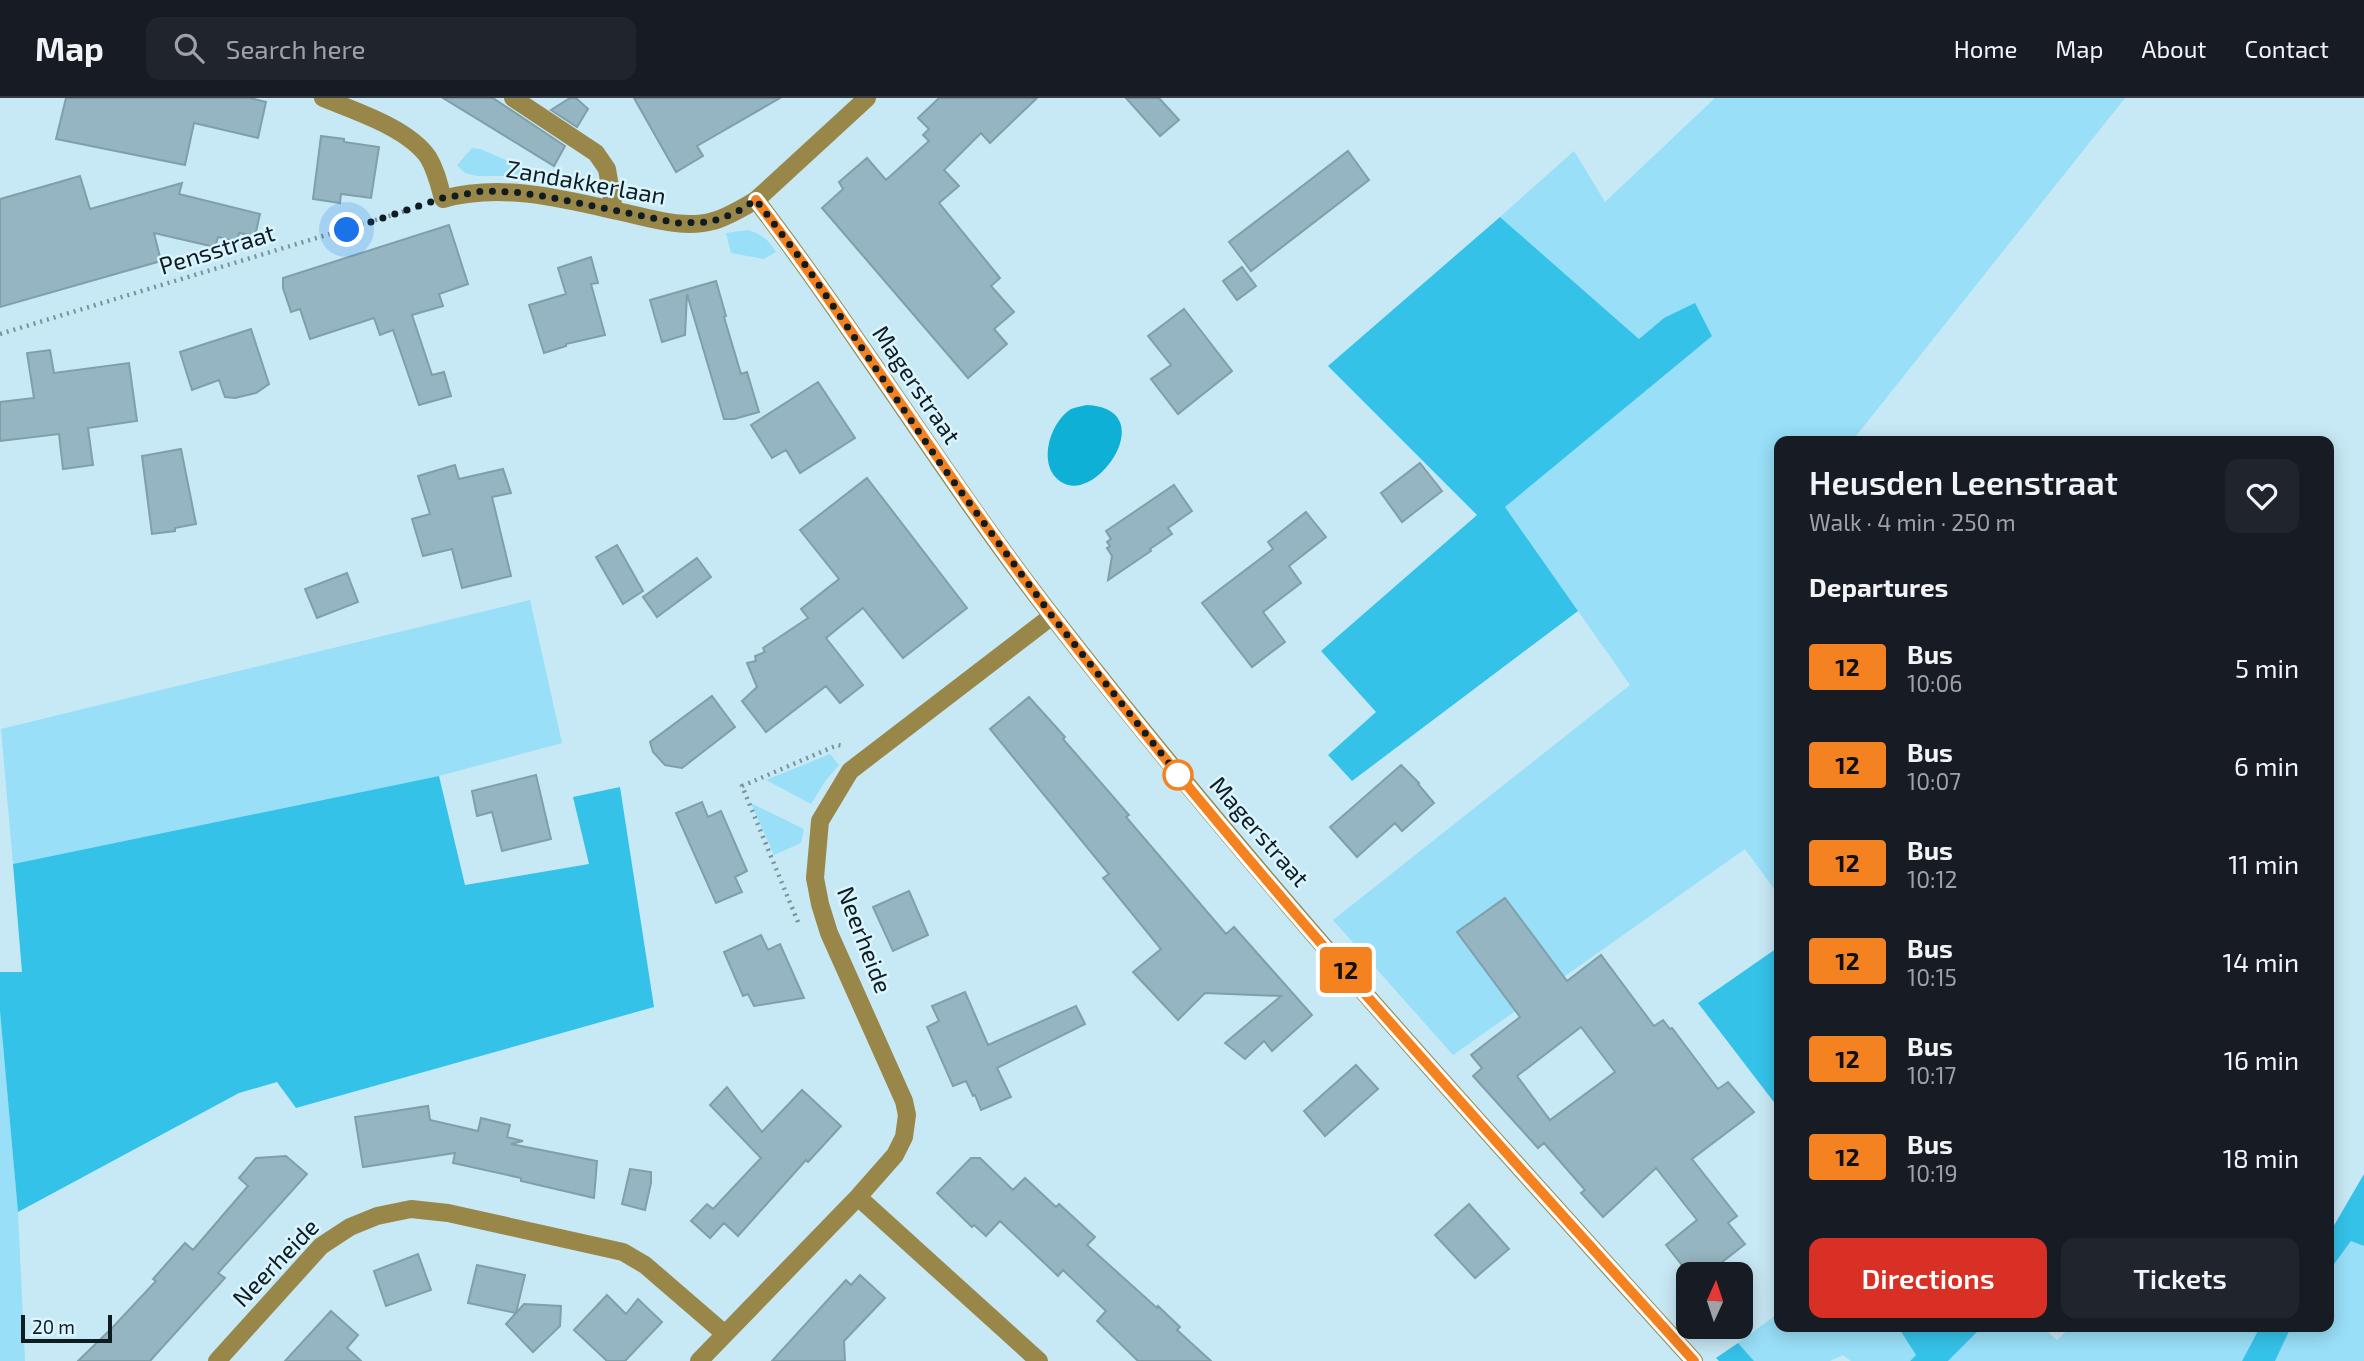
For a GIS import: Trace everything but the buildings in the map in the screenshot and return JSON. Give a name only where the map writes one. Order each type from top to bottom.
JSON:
[{"type":"street","points":[[323,98],[373,118],[407,137],[426,155],[434,169],[443,198]]},
{"type":"street","points":[[513,98],[596,153],[607,169],[614,210]]},
{"type":"street","name":"Zandakkerlaan","points":[[443,198],[483,191],[514,192],[677,223],[710,222],[735,213],[756,200],[867,98]]},
{"type":"street","name":"Magerstraat","points":[[756,200],[806,266],[940,463],[1052,616],[1218,823],[1466,1109],[1694,1361]]},
{"type":"street","name":"Neerheide","points":[[699,1361],[858,1197],[895,1154],[904,1137],[907,1115],[896,1079],[829,933],[820,904],[815,878],[820,821],[850,771],[1052,616]]},
{"type":"street","points":[[858,1197],[1039,1361]]},
{"type":"street","name":"Neerheide","points":[[217,1361],[321,1246],[340,1232],[359,1223],[411,1209],[448,1213],[623,1252],[645,1265],[725,1334]]},
{"type":"path","name":"Pensstraat","points":[[0,334],[443,198]]},
{"type":"path","points":[[829,933],[799,926],[742,786],[838,745],[848,748]]},
{"type":"shaded area","points":[[1715,98],[2125,98],[1856,436],[1774,436],[1774,889],[1745,849],[1453,1055],[1333,920],[1630,685],[1505,507],[1712,335],[1664,318],[1639,339],[1500,217],[1574,151],[1605,202]]},
{"type":"shaded area","points":[[472,148],[544,176],[540,179],[465,173],[457,165]]},
{"type":"shaded area","points":[[1500,217],[1639,339],[1664,318],[1695,303],[1712,336],[1505,507],[1578,611],[1352,781],[1328,755],[1376,712],[1321,651],[1477,515],[1328,366]]},
{"type":"shaded area","points":[[747,230],[764,238],[776,252],[764,259],[731,253],[726,233]]},
{"type":"shaded area","points":[[1087,405],[1109,410],[1120,422],[1122,437],[1106,468],[1092,480],[1077,486],[1063,483],[1055,476],[1048,457],[1049,446],[1063,416],[1071,409]]},
{"type":"shaded area","points":[[530,600],[562,743],[439,776],[13,864],[1,729]]},
{"type":"shaded area","points":[[830,754],[839,765],[811,804],[766,780]]},
{"type":"shaded area","points":[[439,776],[465,885],[589,864],[573,797],[620,787],[654,1007],[296,1108],[277,1082],[239,1093],[18,1212],[0,1011],[0,972],[22,972],[13,864]]},
{"type":"shaded area","points":[[751,803],[804,829],[801,843],[774,855]]},
{"type":"shaded area","points":[[1774,950],[1774,1102],[1698,1003]]},
{"type":"shaded area","points":[[0,1011],[18,1212],[25,1361],[0,1361]]},
{"type":"shaded area","points":[[2364,1174],[2364,1246],[2351,1241],[2334,1264],[2334,1225]]},
{"type":"shaded area","points":[[2351,1241],[2364,1246],[2364,1361],[2275,1361],[2289,1332],[2334,1332],[2334,1264]]},
{"type":"shaded area","points":[[1774,1316],[1774,1332],[1901,1332],[1916,1355],[1910,1361],[1851,1361],[1843,1355],[1830,1361],[1754,1361],[1738,1343],[1743,1339],[1754,1339],[1754,1331]]},
{"type":"shaded area","points":[[1901,1332],[1977,1332],[1948,1361],[1910,1361],[1916,1355]]},
{"type":"shaded area","points":[[1977,1332],[2048,1332],[2057,1340],[2066,1332],[2257,1332],[2242,1361],[1948,1361]]},
{"type":"shaded area","points":[[2257,1332],[2289,1332],[2275,1361],[2242,1361]]},
{"type":"shaded area","points":[[1738,1343],[1754,1361],[1719,1361],[1716,1358]]},
{"type":"bus line","name":"12","points":[[756,200],[806,266],[940,463],[1052,616],[1191,791],[1466,1109],[1694,1361]]},
{"type":"route","points":[[347,230],[443,198],[483,191],[549,197],[677,223],[710,222],[735,213],[756,200],[806,266],[940,463],[1052,616],[1180,777],[1178,775]]}]
